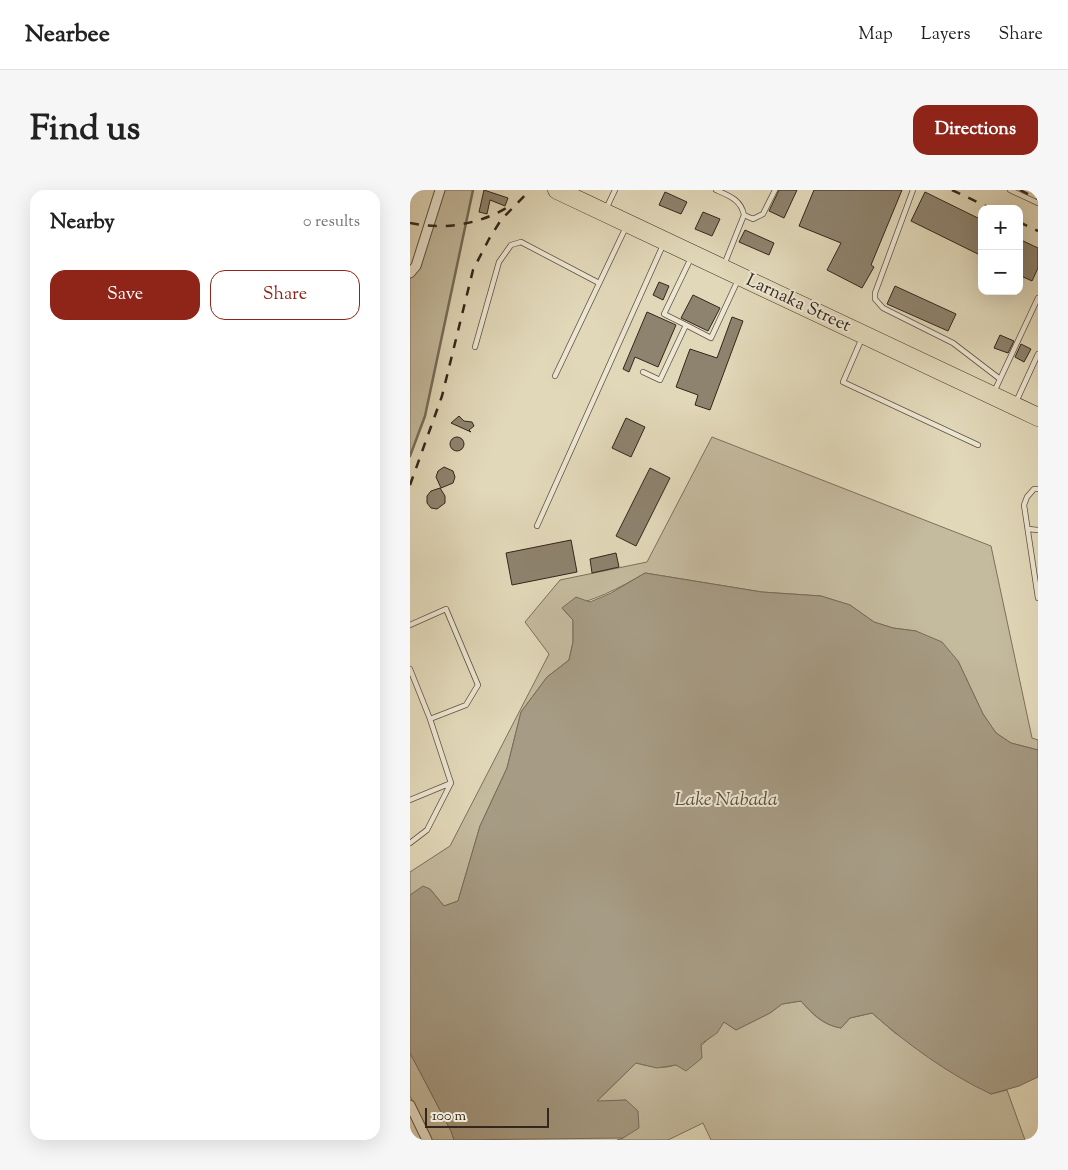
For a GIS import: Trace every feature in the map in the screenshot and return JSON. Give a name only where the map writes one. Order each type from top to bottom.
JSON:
[{"type":"highway","name":"Larnaka Street","points":[[557,190],[1038,417]]},
{"type":"street","points":[[410,273],[416,266],[440,190]]},
{"type":"street","points":[[410,1105],[427,1140]]},
{"type":"lane","points":[[605,212],[615,190]]},
{"type":"lane","points":[[716,190],[735,199],[742,207],[744,215],[722,268]]},
{"type":"lane","points":[[744,215],[753,219],[763,214],[775,190]]},
{"type":"lane","points":[[913,190],[875,293],[875,299],[883,308],[953,342],[1000,379]]},
{"type":"lane","points":[[1010,190],[1038,203]]},
{"type":"lane","points":[[555,376],[628,224]]},
{"type":"lane","points":[[537,526],[665,241]]},
{"type":"lane","points":[[475,347],[499,262],[511,244],[520,242],[600,283]]},
{"type":"lane","points":[[693,254],[664,314],[711,338],[740,276]]},
{"type":"lane","points":[[992,395],[1038,298]]},
{"type":"lane","points":[[643,372],[660,380],[686,326]]},
{"type":"lane","points":[[863,335],[843,382],[978,445]]},
{"type":"lane","points":[[1014,406],[1038,354]]},
{"type":"lane","points":[[1038,489],[1034,489],[1026,497],[1024,505],[1038,598]]},
{"type":"lane","points":[[1028,529],[1038,530]]},
{"type":"lane","points":[[410,625],[446,609],[478,685],[466,705],[430,719]]},
{"type":"lane","points":[[410,669],[430,719],[451,783],[427,830],[410,843]]},
{"type":"lane","points":[[410,800],[451,783]]},
{"type":"shaded area","points":[[437,190],[473,190],[425,416],[410,456],[410,270]]},
{"type":"shaded area","points":[[712,437],[991,546],[1032,738],[1038,740],[1038,750],[1011,743],[996,733],[983,714],[958,661],[916,631],[893,628],[874,622],[850,605],[821,596],[762,592],[645,573],[605,594],[562,608],[573,620],[573,642],[569,660],[547,677],[521,712],[507,768],[480,826],[458,901],[444,906],[430,889],[410,895],[410,872],[450,846],[549,654],[525,622],[560,580],[647,562]]},
{"type":"shaded area","points":[[801,1001],[819,1019],[835,1027],[841,1028],[850,1018],[872,1013],[895,1033],[991,1094],[1007,1090],[1025,1140],[711,1140],[703,1123],[668,1140],[617,1140],[623,1138],[626,1100],[596,1102],[636,1063],[660,1067],[675,1065],[701,1046],[724,1022],[736,1030],[770,1013],[782,1004]]},
{"type":"shaded area","points":[[410,1053],[454,1140],[431,1140],[410,1096]]},
{"type":"water","name":"Lake Nabada","points":[[645,573],[762,592],[821,596],[850,605],[874,622],[893,628],[916,631],[942,642],[958,661],[983,714],[996,733],[1011,743],[1038,750],[1038,1077],[1019,1086],[991,1094],[928,1058],[872,1013],[850,1018],[841,1028],[835,1027],[824,1022],[801,1001],[782,1004],[770,1013],[736,1030],[724,1022],[717,1033],[701,1044],[702,1058],[686,1071],[676,1065],[657,1068],[636,1063],[597,1101],[626,1100],[638,1111],[639,1128],[623,1138],[454,1140],[410,1053],[410,895],[423,886],[430,889],[444,906],[458,901],[480,826],[507,768],[521,712],[547,677],[569,660],[573,642],[573,620],[562,608],[576,597],[590,602],[611,593]]},
{"type":"building","points":[[484,190],[508,198],[505,206],[490,200],[487,214],[479,212]]},
{"type":"building","points":[[779,190],[797,190],[784,218],[769,211]]},
{"type":"building","points":[[814,190],[902,190],[871,265],[874,267],[862,288],[827,270],[841,243],[799,226]]},
{"type":"building","points":[[665,192],[687,202],[681,214],[659,205]]},
{"type":"building","points":[[925,192],[978,218],[978,254],[911,221]]},
{"type":"building","points":[[703,212],[720,219],[712,236],[695,229]]},
{"type":"building","points":[[745,230],[774,243],[769,255],[739,242]]},
{"type":"building","points":[[1023,241],[1038,248],[1038,268],[1032,281],[1023,277]]},
{"type":"building","points":[[659,282],[669,286],[663,300],[653,295]]},
{"type":"building","points":[[895,286],[956,314],[948,331],[887,304]]},
{"type":"building","points":[[693,295],[720,308],[708,331],[681,318]]},
{"type":"building","points":[[647,312],[676,325],[658,367],[635,357],[629,372],[623,369]]},
{"type":"building","points":[[732,317],[743,321],[710,410],[695,405],[698,395],[676,387],[690,349],[717,358]]},
{"type":"building","points":[[1000,335],[1014,341],[1008,353],[994,348]]},
{"type":"building","points":[[1021,344],[1031,349],[1024,362],[1015,357]]},
{"type":"building","points":[[459,416],[464,421],[472,422],[474,426],[469,430],[471,432],[451,423]]},
{"type":"building","points":[[626,418],[645,427],[631,457],[612,448]]},
{"type":"building","points":[[454,437],[460,437],[464,444],[460,451],[454,451],[450,447],[450,441]]},
{"type":"building","points":[[444,467],[453,471],[455,477],[453,483],[441,488],[436,477],[438,471]]},
{"type":"building","points":[[650,468],[670,478],[636,546],[616,536]]},
{"type":"building","points":[[440,488],[445,496],[445,503],[437,509],[431,508],[427,503],[427,496],[431,491]]},
{"type":"building","points":[[571,540],[577,572],[512,585],[506,553]]},
{"type":"building","points":[[616,553],[619,567],[592,573],[590,559]]},
{"type":"waterway","points":[[410,456],[425,416],[473,190]]},
{"type":"railway","points":[[410,485],[442,396],[473,270],[501,220],[530,190]]},
{"type":"railway","points":[[952,190],[984,205]]},
{"type":"railway","points":[[1020,190],[1038,199]]},
{"type":"railway","points":[[410,223],[448,226],[473,222],[508,207]]},
{"type":"railway","points":[[1023,224],[1038,231]]}]
